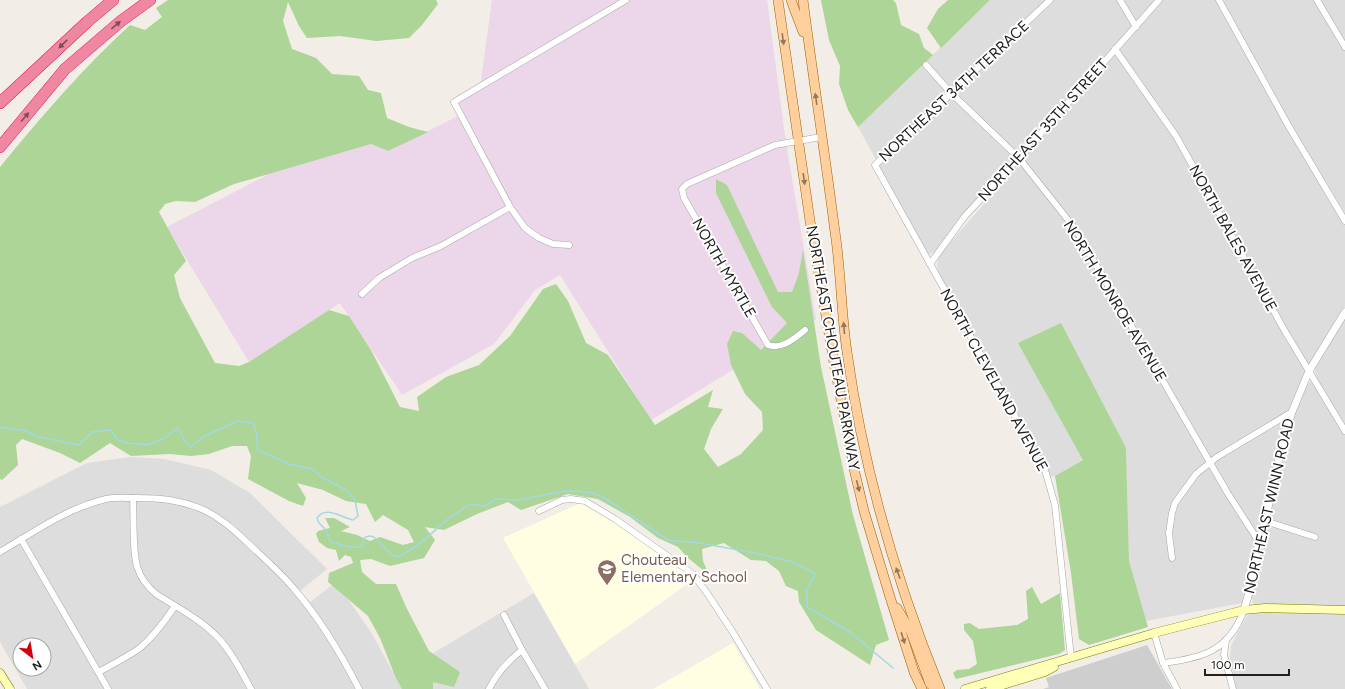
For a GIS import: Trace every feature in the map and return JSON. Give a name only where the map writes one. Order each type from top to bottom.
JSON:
[{"type":"highway","points":[[0,103],[87,22],[113,0]]},
{"type":"highway","points":[[0,147],[65,69],[150,0]]},
{"type":"highway","points":[[0,110],[18,87]]},
{"type":"main road","name":"NORTHEAST CHOUTEAU PARKWAY","points":[[778,0],[810,221],[855,474],[864,511],[890,597],[914,672],[922,689]]},
{"type":"main road","points":[[792,0],[794,11],[808,44]]},
{"type":"main road","name":"NORTHEAST CHOUTEAU PARKWAY","points":[[802,0],[835,233],[846,350],[853,394],[862,438],[892,558],[926,656],[940,689]]},
{"type":"main road","points":[[890,597],[911,632],[930,684],[936,689]]},
{"type":"main road","points":[[965,689],[1154,633],[1244,610],[1265,608],[1345,610]]},
{"type":"main road","points":[[990,689],[1045,672],[1071,658]]},
{"type":"main road","points":[[0,673],[10,689]]},
{"type":"street","points":[[569,245],[553,244],[539,238],[525,228],[510,206],[454,102],[626,0]]},
{"type":"street","name":"NORTHEAST 34TH TERRACE","points":[[875,165],[1050,0]]},
{"type":"street","points":[[1120,0],[1136,27]]},
{"type":"street","name":"NORTHEAST 35TH STREET","points":[[930,264],[964,216],[1019,158],[1159,0]]},
{"type":"street","points":[[1219,0],[1288,125],[1345,221]]},
{"type":"street","points":[[1317,0],[1345,47]]},
{"type":"street","name":"NORTH BALES AVENUE","points":[[1115,49],[1176,136],[1286,332],[1345,431]]},
{"type":"street","name":"NORTH MONROE AVENUE","points":[[926,65],[951,93],[1019,158],[1066,216],[1085,244],[1210,462],[1259,542]]},
{"type":"street","points":[[799,140],[822,137]]},
{"type":"street","name":"NORTH MYRTLE","points":[[799,140],[775,145],[687,184],[682,189],[684,198],[768,344],[774,347],[779,346],[805,330]]},
{"type":"street","name":"NORTH CLEVELAND AVENUE","points":[[875,165],[1046,470],[1055,505],[1071,658]]},
{"type":"street","points":[[362,294],[379,278],[412,258],[442,246],[510,206]]},
{"type":"street","name":"NORTHEAST WINN ROAD","points":[[1164,663],[1201,656],[1216,648],[1226,640],[1239,624],[1249,593],[1259,542],[1284,436],[1292,412],[1309,371],[1345,312]]},
{"type":"street","points":[[1172,558],[1170,533],[1172,513],[1175,503],[1196,474],[1210,462],[1292,412]]},
{"type":"street","points":[[0,552],[58,518],[82,506],[108,498],[161,498],[190,505],[217,517],[237,532],[280,573],[308,605],[320,622],[359,689]]},
{"type":"street","points":[[133,498],[135,561],[137,569],[145,583],[150,589],[202,624],[221,641],[236,661],[251,689]]},
{"type":"street","points":[[539,512],[562,500],[571,499],[585,501],[615,518],[693,574],[708,593],[767,689]]},
{"type":"street","points":[[1265,521],[1314,537]]},
{"type":"street","points":[[21,539],[108,689]]},
{"type":"street","points":[[99,672],[123,659],[140,647],[162,624],[175,606]]},
{"type":"street","points":[[504,615],[522,650],[545,689]]},
{"type":"street","points":[[1154,633],[1164,663],[1177,689]]},
{"type":"street","points":[[1226,640],[1224,655],[1233,689]]},
{"type":"street","points":[[489,689],[499,672],[522,650]]},
{"type":"shaded area","points":[[492,0],[767,0],[786,143],[816,319],[651,420],[560,275],[535,290],[494,344],[402,395],[340,303],[249,362],[167,227],[269,174],[371,144],[388,151],[460,115],[454,102],[480,87]]},
{"type":"shaded area","points":[[990,0],[1156,0],[933,253],[930,254],[927,253],[858,127]]},
{"type":"shaded area","points":[[1163,0],[1345,0],[1345,306],[1313,358],[1294,396],[1281,432],[1242,603],[1146,621],[1129,561],[1126,448],[1120,438],[1055,476],[1050,477],[1039,451],[939,277],[937,265],[940,254]]},
{"type":"shaded area","points":[[1345,318],[1345,426],[1316,377],[1315,367]]},
{"type":"shaded area","points":[[1311,382],[1317,388],[1345,436],[1345,606],[1283,604],[1256,605],[1253,603],[1252,597],[1276,484],[1292,420],[1305,386]]},
{"type":"shaded area","points":[[130,457],[165,459],[211,470],[250,493],[327,569],[300,591],[310,602],[336,582],[371,632],[395,676],[534,593],[589,689],[27,689],[20,677],[52,677],[52,637],[12,637],[12,663],[0,642],[0,507],[87,463]]},
{"type":"shaded area","name":"Chouteau Elementary School","points":[[585,501],[657,549],[693,580],[575,664],[503,538]]},
{"type":"shaded area","points":[[1277,611],[1345,613],[1345,689],[1236,689],[1230,657],[1231,646],[1246,617],[1249,614]]},
{"type":"shaded area","points":[[733,643],[760,689],[653,689]]},
{"type":"shaded area","points":[[1147,645],[1172,689],[1043,689],[1049,687],[1046,678]]},
{"type":"green space","points":[[168,0],[436,0],[438,4],[422,25],[409,38],[376,41],[340,36],[307,38],[299,26],[288,2],[283,21],[292,49],[316,58],[332,74],[359,76],[368,90],[381,93],[387,118],[409,127],[428,132],[388,151],[371,144],[234,184],[195,202],[176,201],[165,204],[159,212],[186,261],[174,275],[180,298],[215,363],[239,366],[249,362],[329,310],[349,316],[371,350],[400,407],[419,411],[417,397],[446,377],[479,365],[510,336],[543,289],[556,284],[568,301],[586,343],[608,355],[655,425],[713,390],[708,407],[723,409],[711,429],[704,449],[718,467],[741,454],[763,430],[762,412],[745,394],[731,365],[727,344],[733,331],[742,333],[761,350],[787,323],[772,307],[716,193],[716,179],[727,185],[778,292],[792,292],[799,273],[803,250],[821,367],[853,515],[889,640],[876,645],[870,665],[816,630],[799,602],[798,591],[786,586],[779,571],[766,561],[751,560],[724,543],[702,549],[703,561],[709,575],[688,558],[678,547],[658,538],[630,517],[598,499],[568,494],[521,510],[508,502],[477,514],[444,530],[425,527],[435,540],[424,558],[390,566],[371,559],[360,560],[362,572],[376,584],[396,584],[429,651],[460,672],[454,687],[433,682],[433,689],[402,689],[395,676],[380,638],[368,616],[328,582],[329,573],[353,563],[351,557],[345,555],[339,561],[336,550],[327,548],[319,542],[316,534],[318,531],[330,528],[325,518],[334,518],[350,527],[341,531],[357,535],[370,541],[380,537],[403,545],[414,542],[408,530],[383,515],[375,522],[366,504],[346,501],[323,490],[297,483],[306,498],[303,506],[289,501],[248,479],[251,456],[247,446],[232,446],[209,454],[191,456],[170,454],[131,456],[110,443],[80,463],[60,453],[22,439],[16,445],[18,465],[2,480],[0,479],[0,167],[62,94],[95,58],[130,25],[145,30],[162,17],[156,8]]},
{"type":"green space","points":[[821,0],[893,0],[896,3],[901,25],[919,34],[924,48],[933,55],[858,127],[848,110],[839,84],[840,66],[829,40]]},
{"type":"green space","points":[[948,0],[990,0],[941,48],[927,28],[938,9]]},
{"type":"green space","points":[[1061,323],[1126,448],[1129,561],[1148,627],[1089,645],[1079,639],[1071,573],[1055,476],[1083,460],[1018,343]]},
{"type":"green space","points":[[1032,587],[1041,604],[1060,593],[1065,650],[1059,654],[956,679],[953,673],[957,670],[969,669],[977,664],[973,641],[964,630],[964,624],[970,623],[979,629],[1017,625],[1028,619],[1026,591]]},
{"type":"waterway","points":[[0,427],[26,431],[39,437],[79,445],[92,432],[111,430],[118,440],[128,443],[147,445],[163,439],[178,428],[183,438],[191,447],[203,437],[237,421],[253,423],[255,426],[258,450],[289,464],[312,469],[323,478],[346,490],[355,500],[358,516],[353,520],[329,512],[321,514],[317,518],[319,523],[326,530],[330,541],[346,546],[363,547],[363,539],[368,536],[373,537],[377,539],[385,549],[394,556],[400,556],[414,548],[449,518],[470,504],[485,506],[496,499],[519,500],[564,491],[592,493],[603,497],[668,540],[699,543],[750,552],[793,562],[816,574],[807,589],[807,607],[850,632],[893,668]]},
{"type":"place","name":"Chouteau Elementary School","points":[[607,586]]}]
